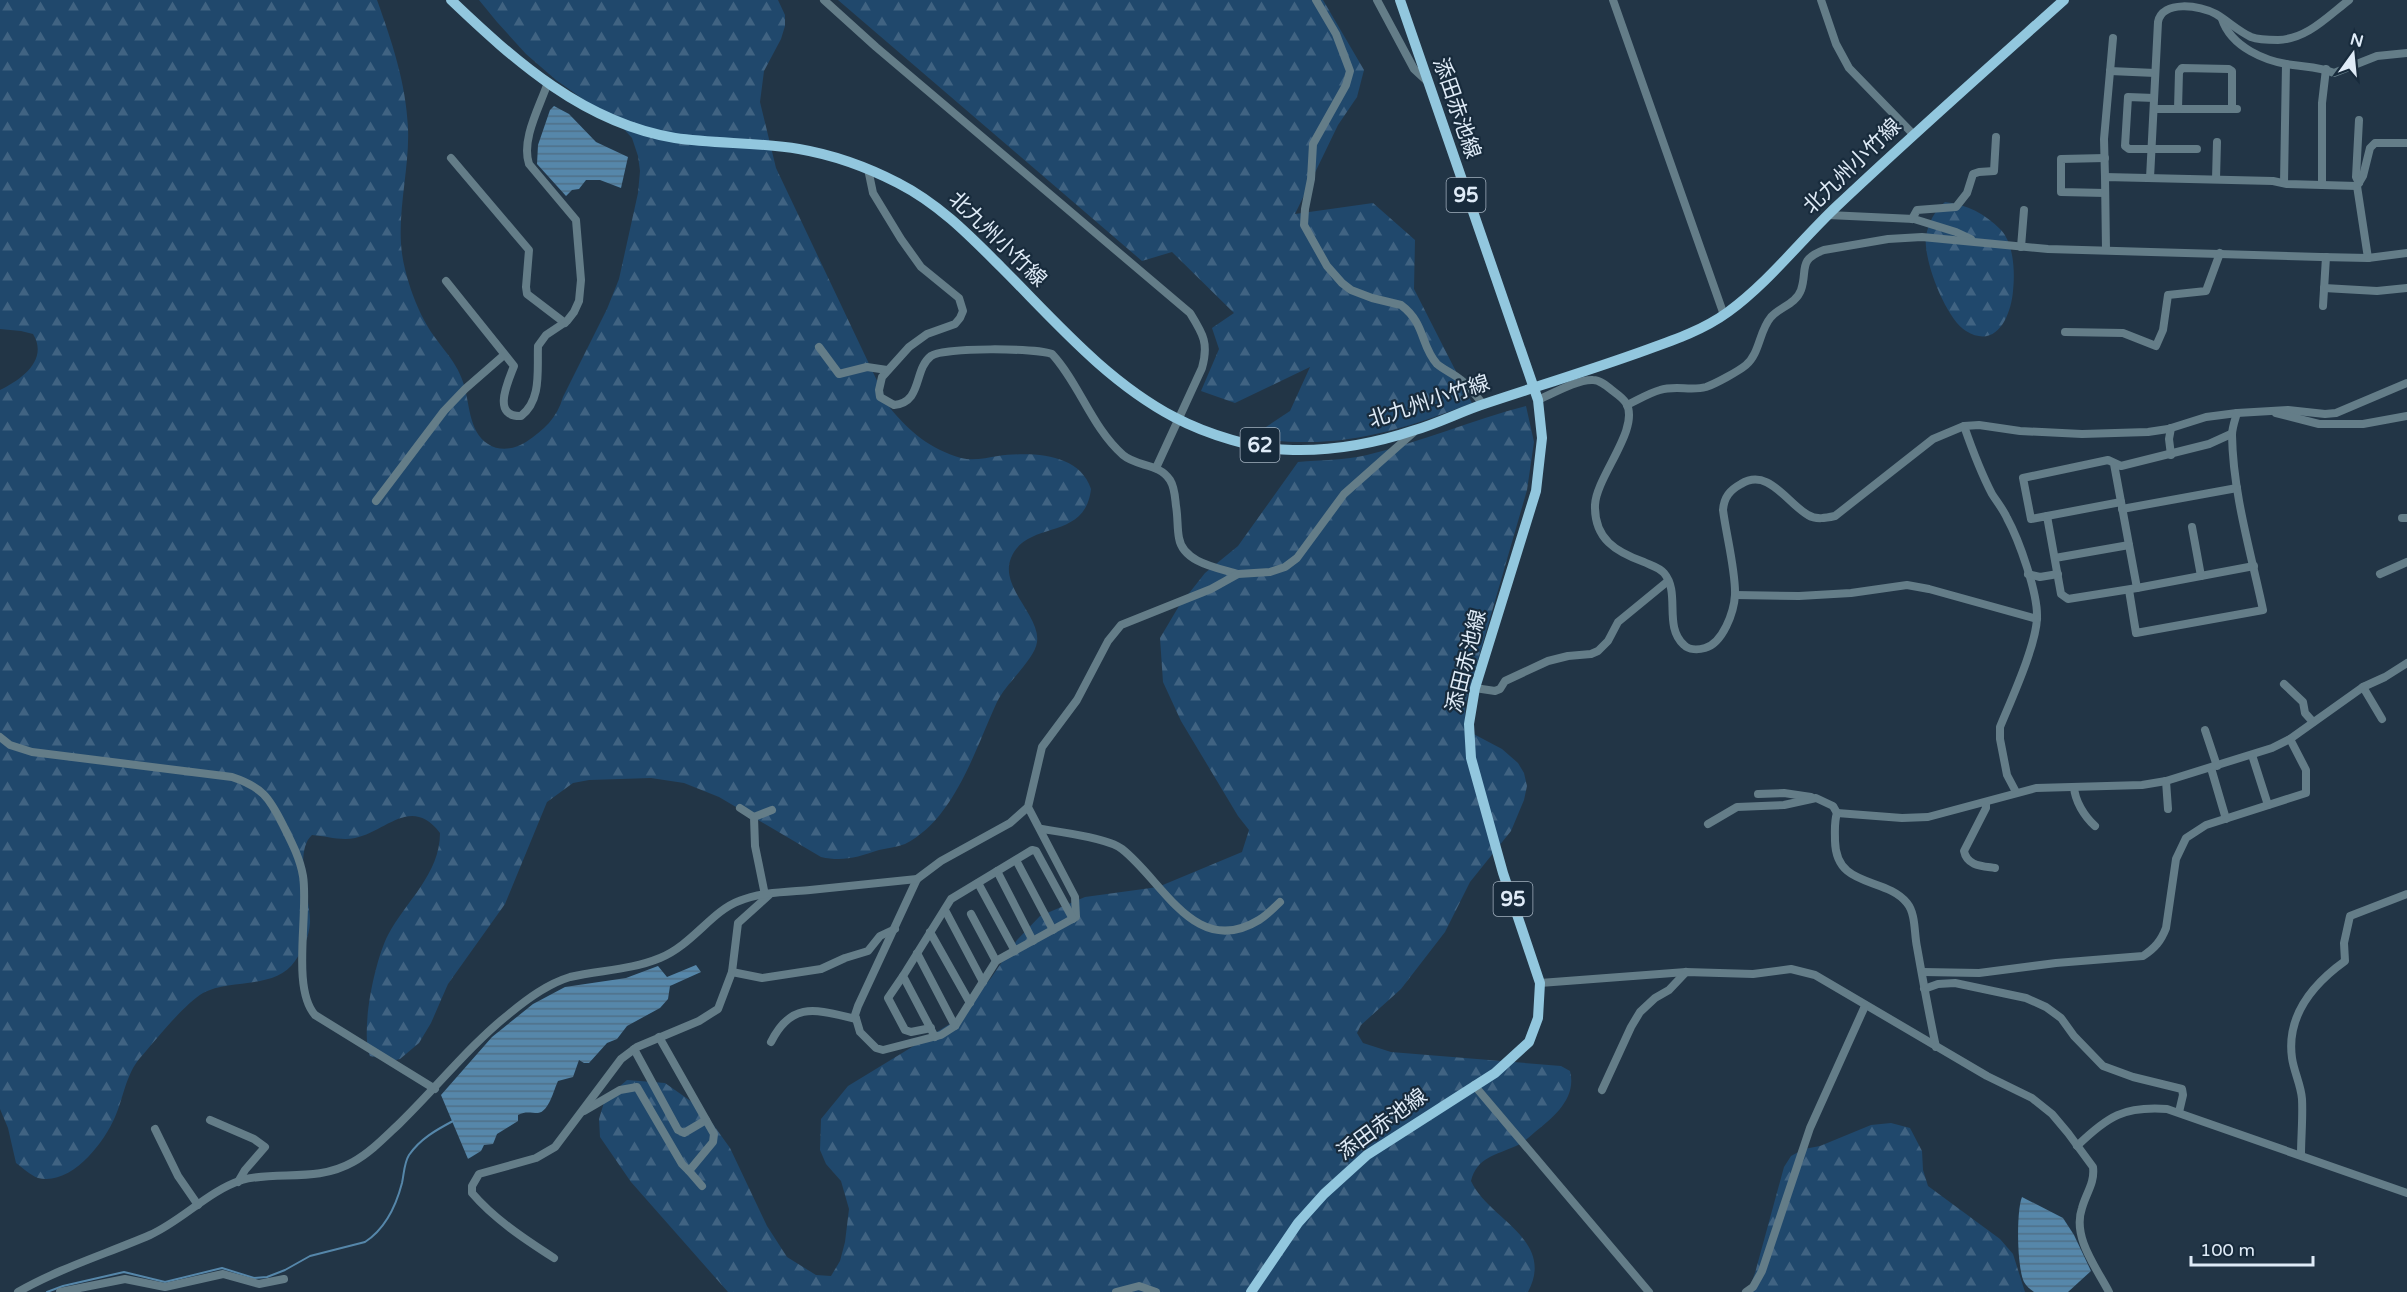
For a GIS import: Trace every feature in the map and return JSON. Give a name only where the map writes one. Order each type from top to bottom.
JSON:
[{"type":"main road","name":"北九州小竹線","points":[[451,0],[505,51],[548,85],[589,108],[638,129],[672,137],[718,143],[794,148],[830,155],[868,169],[927,200],[947,215],[1108,372],[1139,397],[1178,419],[1240,441],[1288,450],[1354,445],[1415,430],[1483,404],[1535,394],[1692,333],[1724,315],[1758,288],[1828,214],[1913,134],[2064,0]]},
{"type":"main road","name":"添田赤池線","points":[[1251,1292],[1298,1223],[1324,1194],[1366,1155],[1495,1072],[1529,1042],[1538,1018],[1540,983],[1503,873],[1472,758],[1469,723],[1475,688],[1536,491],[1542,438],[1535,394],[1400,0]]},
{"type":"street","points":[[824,0],[1190,313],[1202,333],[1207,351],[1203,368],[1156,468]]},
{"type":"street","points":[[1316,0],[1336,34],[1350,71],[1346,85],[1313,144],[1311,179],[1303,219],[1307,234],[1327,266],[1342,284],[1352,290],[1401,304],[1421,327],[1430,353],[1438,365],[1462,380],[1483,404]]},
{"type":"street","points":[[1377,0],[1414,69],[1427,81]]},
{"type":"street","points":[[1613,0],[1724,315]]},
{"type":"street","points":[[1821,0],[1836,44],[1849,68],[1913,134]]},
{"type":"street","points":[[2150,178],[2158,22],[2159,14],[2163,10],[2175,5],[2205,9],[2252,37],[2280,40],[2300,36],[2311,30],[2349,0]]},
{"type":"street","points":[[2222,19],[2232,37],[2247,50],[2286,64],[2326,69],[2334,73],[2377,57],[2407,53]]},
{"type":"street","points":[[2106,250],[2105,158],[2113,38]]},
{"type":"street","points":[[2284,183],[2286,64]]},
{"type":"street","points":[[2154,109],[2178,109],[2234,109],[2232,71],[2229,69],[2182,68],[2179,72],[2178,109]]},
{"type":"street","points":[[2322,185],[2322,103],[2326,69]]},
{"type":"street","points":[[2110,71],[2155,73]]},
{"type":"street","points":[[446,281],[514,366],[503,396],[504,406],[507,413],[514,417],[521,417],[534,402],[537,391],[538,346],[541,340],[564,323],[574,312],[580,290],[576,220],[528,164],[525,155],[527,143],[548,85]]},
{"type":"street","points":[[2154,98],[2128,97],[2125,146],[2129,149],[2197,149]]},
{"type":"street","points":[[2359,120],[2356,177],[2368,258]]},
{"type":"street","points":[[1912,219],[1917,210],[1956,207],[1967,193],[1972,174],[1994,171],[1996,137]]},
{"type":"street","points":[[2216,179],[2217,142]]},
{"type":"street","points":[[2358,185],[2363,176],[2370,148],[2376,143],[2407,143]]},
{"type":"street","points":[[451,158],[529,250],[527,294],[564,323]]},
{"type":"street","points":[[2105,158],[2061,159],[2061,192],[2105,193]]},
{"type":"street","points":[[868,169],[873,193],[902,239],[921,267],[959,298],[963,311],[955,324],[927,333],[887,370],[880,382],[880,397],[894,405],[902,405],[913,395],[927,361],[940,352],[1007,349],[1043,350],[1052,354],[1059,361],[1105,434],[1122,454],[1130,460],[1156,468],[1171,480],[1179,539],[1183,549],[1206,564],[1238,574]]},
{"type":"street","points":[[2105,177],[2358,185]]},
{"type":"street","points":[[2021,247],[2024,210]]},
{"type":"street","points":[[1828,214],[1912,219],[1956,232],[1976,242]]},
{"type":"street","points":[[1627,405],[1660,390],[1673,387],[1705,387],[1746,366],[1753,357],[1771,317],[1793,301],[1801,291],[1807,261],[1814,254],[1824,250],[1888,238],[1922,237],[2021,247],[2326,257],[2368,258],[2407,252]]},
{"type":"street","points":[[2066,332],[2123,333],[2156,346],[2163,330],[2168,295],[2206,291],[2220,253]]},
{"type":"street","points":[[2323,306],[2326,257]]},
{"type":"street","points":[[2324,288],[2377,291],[2407,288]]},
{"type":"street","points":[[819,347],[839,374],[867,367],[887,370]]},
{"type":"street","points":[[376,501],[444,411],[504,355]]},
{"type":"street","points":[[1535,394],[1594,380],[1604,384],[1627,405],[1626,429],[1599,487],[1595,505],[1599,527],[1608,544],[1624,555],[1663,572],[1672,597],[1673,626],[1677,637],[1686,647],[1698,650],[1711,646],[1723,632],[1732,611],[1735,595],[1723,510],[1724,500],[1732,489],[1746,480],[1756,478],[1767,481],[1809,516],[1821,519],[1835,516],[1933,439],[1964,426],[1979,425],[2082,434],[2148,432],[2171,428],[2206,417],[2237,413],[2288,410],[2336,413],[2407,383]]},
{"type":"street","points":[[2270,411],[2319,424],[2363,424],[2407,416]]},
{"type":"street","points":[[2114,464],[2129,545],[2136,633],[2263,610],[2237,488],[2231,434],[2237,413]]},
{"type":"street","points":[[1964,426],[1972,451],[1992,494],[2008,519],[2028,574],[2037,619],[2031,644],[2000,727],[2007,775],[2016,792]]},
{"type":"street","points":[[2171,428],[2169,439],[2171,455]]},
{"type":"street","points":[[1028,807],[1042,829],[1075,897],[1076,917],[996,961],[955,1026],[883,1050],[876,1048],[860,1032],[856,1019],[858,1006],[917,879],[941,861],[1010,823],[1028,807],[1042,747],[1077,700],[1108,641],[1121,625],[1210,589],[1238,574],[1278,570],[1285,567],[1297,558],[1344,494],[1415,430]]},
{"type":"street","points":[[2231,434],[2209,444],[2121,466],[2108,460],[2023,478],[2031,519],[2237,488]]},
{"type":"street","points":[[2047,516],[2061,594],[2068,599],[2254,566]]},
{"type":"street","points":[[2192,527],[2201,576]]},
{"type":"street","points":[[2055,558],[2129,545]]},
{"type":"street","points":[[2380,574],[2407,562]]},
{"type":"street","points":[[2028,574],[2040,577],[2058,574]]},
{"type":"street","points":[[1475,688],[1495,691],[1500,689],[1505,681],[1548,661],[1599,651],[1608,641],[1618,622],[1668,581]]},
{"type":"street","points":[[1735,595],[1799,596],[1851,593],[1907,585],[2037,619]]},
{"type":"street","points":[[1837,813],[1902,818],[1928,817],[2036,788],[2142,785],[2166,781],[2252,755],[2290,739],[2362,687],[2385,677],[2407,663]]},
{"type":"street","points":[[2284,684],[2303,702],[2305,713],[2313,722]]},
{"type":"street","points":[[2362,687],[2382,719]]},
{"type":"street","points":[[2205,730],[2226,819]]},
{"type":"street","points":[[0,737],[10,745],[32,752],[232,777],[259,789],[273,805],[294,849],[303,876],[303,980],[309,1008],[315,1015],[435,1089]]},
{"type":"street","points":[[1923,972],[1979,973],[2056,963],[2143,956],[2154,949],[2162,938],[2166,928],[2174,871],[2181,847],[2194,831],[2306,793],[2306,770],[2290,739]]},
{"type":"street","points":[[2252,755],[2268,805]]},
{"type":"street","points":[[2166,781],[2168,809]]},
{"type":"street","points":[[2074,787],[2074,796],[2094,826]]},
{"type":"street","points":[[1758,794],[1784,793],[1816,798],[1833,806],[1837,813],[1835,849],[1839,862],[1847,871],[1898,895],[1908,903],[1912,914],[1936,1047]]},
{"type":"street","points":[[1708,824],[1737,807],[1784,805],[1816,798]]},
{"type":"street","points":[[1986,803],[1986,808],[1964,851],[1965,856],[1974,865],[1995,868]]},
{"type":"street","points":[[740,808],[754,817]]},
{"type":"street","points":[[754,817],[772,810]]},
{"type":"street","points":[[754,817],[755,846],[767,894]]},
{"type":"street","points":[[1042,829],[1114,844],[1138,865],[1189,918],[1202,926],[1225,931],[1239,929],[1260,920],[1280,902]]},
{"type":"street","points":[[933,1033],[905,1030],[888,998],[951,899],[1032,850],[1039,854],[1073,919]]},
{"type":"street","points":[[1016,860],[1053,930]]},
{"type":"street","points":[[997,872],[1033,940]]},
{"type":"street","points":[[18,1292],[56,1273],[150,1234],[177,1220],[219,1190],[244,1179],[325,1173],[351,1163],[378,1144],[435,1089],[484,1035],[526,1000],[548,986],[570,978],[660,958],[687,943],[722,911],[738,901],[767,894],[917,879]]},
{"type":"street","points":[[978,883],[1015,951]]},
{"type":"street","points":[[554,1258],[480,1202],[472,1193],[472,1186],[479,1174],[536,1158],[555,1147],[621,1059],[634,1049],[699,1021],[718,1009],[732,972],[738,924],[767,894]]},
{"type":"street","points":[[2301,1155],[2302,1097],[2292,1058],[2292,1038],[2296,1017],[2309,993],[2325,976],[2345,961],[2344,943],[2350,916],[2407,894]]},
{"type":"street","points":[[945,910],[983,982]]},
{"type":"street","points":[[971,914],[996,961]]},
{"type":"street","points":[[732,972],[762,978],[821,969],[868,951],[880,936],[895,928]]},
{"type":"street","points":[[930,932],[970,1003]]},
{"type":"street","points":[[917,953],[955,1026]]},
{"type":"street","points":[[1540,983],[1686,972],[1753,974],[1791,969],[1815,975],[1987,1076],[2032,1098],[2052,1114],[2093,1167],[2095,1178],[2082,1207],[2078,1223],[2081,1237],[2109,1292]]},
{"type":"street","points":[[1602,1090],[1640,1012],[1655,998],[1669,990],[1686,972]]},
{"type":"street","points":[[903,976],[933,1033]]},
{"type":"street","points":[[1924,989],[1938,984],[1955,983],[2009,994],[2046,1007],[2061,1018],[2074,1036],[2103,1066],[2133,1077],[2182,1089],[2179,1112]]},
{"type":"street","points":[[1746,1292],[1753,1287],[1762,1271],[1810,1128],[1865,1006]]},
{"type":"street","points":[[771,1042],[785,1020],[809,1010],[856,1019]]},
{"type":"street","points":[[659,1037],[714,1134],[713,1142],[689,1171]]},
{"type":"street","points":[[634,1049],[678,1130],[684,1133],[706,1120]]},
{"type":"street","points":[[1474,1085],[1649,1292]]},
{"type":"street","points":[[581,1112],[591,1108],[600,1099],[620,1090],[637,1087],[682,1164],[702,1186]]},
{"type":"street","points":[[2077,1146],[2103,1124],[2124,1112],[2141,1107],[2168,1109],[2407,1192]]},
{"type":"street","points":[[210,1120],[254,1139],[265,1147],[244,1170],[238,1182]]},
{"type":"street","points":[[155,1129],[178,1176],[198,1205]]},
{"type":"street","points":[[60,1292],[125,1279],[165,1287],[223,1274],[260,1284],[284,1279]]},
{"type":"street","points":[[1116,1292],[1138,1286],[1156,1292]]},
{"type":"green space","points":[[0,0],[377,0],[397,63],[407,111],[408,145],[401,234],[407,275],[424,320],[460,374],[477,432],[488,444],[502,449],[512,448],[526,442],[544,428],[557,411],[607,309],[619,279],[638,193],[640,171],[632,138],[621,126],[556,80],[526,54],[479,0],[778,0],[785,15],[785,26],[781,39],[764,71],[760,102],[776,168],[890,408],[921,439],[940,450],[970,459],[1024,454],[1052,457],[1076,468],[1085,477],[1091,489],[1086,506],[1078,517],[1067,524],[1029,538],[1019,546],[1011,558],[1009,569],[1011,580],[1033,622],[1037,632],[1037,642],[1031,656],[997,702],[962,780],[938,818],[922,833],[905,844],[864,855],[836,859],[821,857],[719,797],[684,783],[651,778],[589,780],[573,783],[547,802],[505,904],[448,984],[431,1023],[419,1043],[400,1059],[392,1061],[370,1056],[367,1030],[370,995],[383,946],[395,923],[428,874],[439,848],[440,833],[429,822],[419,817],[409,816],[366,835],[350,839],[312,835],[306,843],[303,864],[310,923],[301,952],[287,970],[265,980],[214,989],[203,993],[187,1005],[135,1064],[110,1127],[95,1150],[74,1169],[62,1176],[50,1179],[38,1178],[16,1163],[8,1128],[0,1109],[0,390],[24,375],[35,361],[38,352],[33,334],[0,329]]},
{"type":"green space","points":[[838,0],[1323,0],[1364,70],[1357,97],[1338,125],[1295,214],[1373,203],[1415,240],[1414,289],[1472,403],[1417,423],[1364,436],[1310,442],[1251,437],[1290,411],[1310,367],[1235,403],[1201,391],[1219,349],[1212,328],[1234,313],[1172,252],[1142,261]]},
{"type":"green space","points":[[1945,202],[1961,205],[1988,219],[2001,230],[2009,243],[2014,267],[2012,300],[2000,327],[1994,333],[1986,336],[1977,336],[1958,324],[1944,302],[1932,274],[1926,237],[1932,217]]},
{"type":"green space","points":[[1526,406],[1534,442],[1527,490],[1465,705],[1466,730],[1502,749],[1518,763],[1524,773],[1527,786],[1524,800],[1511,831],[1470,882],[1445,932],[1401,989],[1361,1025],[1357,1033],[1363,1043],[1391,1052],[1561,1066],[1570,1071],[1570,1090],[1556,1113],[1521,1143],[1483,1162],[1471,1181],[1479,1195],[1527,1244],[1533,1258],[1534,1274],[1528,1292],[728,1292],[631,1182],[600,1137],[599,1119],[605,1099],[627,1080],[665,1083],[702,1109],[730,1148],[767,1226],[787,1257],[816,1275],[831,1276],[840,1261],[849,1209],[841,1181],[826,1164],[820,1150],[821,1119],[848,1086],[953,1022],[991,978],[1017,940],[1040,916],[1085,897],[1158,887],[1242,852],[1249,830],[1238,816],[1181,721],[1163,682],[1160,638],[1179,606],[1205,573],[1238,546],[1298,462],[1367,455]]},
{"type":"green space","points":[[1891,1123],[1910,1128],[1922,1151],[1923,1170],[1928,1186],[2000,1239],[2013,1254],[2025,1292],[1748,1292],[1784,1167],[1791,1156],[1804,1149],[1820,1146],[1871,1125]]},
{"type":"shaded area","points":[[554,106],[569,114],[596,142],[628,157],[621,188],[600,180],[586,180],[579,189],[572,190],[566,196],[537,164],[538,145],[550,110]]},
{"type":"shaded area","points":[[696,965],[701,972],[670,986],[668,999],[660,1008],[627,1026],[617,1039],[607,1043],[589,1063],[579,1060],[573,1077],[558,1081],[548,1105],[542,1112],[518,1115],[518,1121],[497,1134],[493,1144],[484,1145],[481,1151],[468,1159],[441,1095],[492,1037],[533,1004],[565,987],[626,978],[658,966],[667,977]]},
{"type":"shaded area","points":[[2022,1197],[2063,1218],[2074,1235],[2091,1271],[2068,1292],[2034,1292],[2024,1282],[2018,1240]]},
{"type":"waterway","points":[[47,1292],[124,1272],[165,1282],[222,1268],[254,1278],[267,1277],[310,1256],[365,1242],[384,1224],[393,1208],[400,1192],[405,1165],[413,1149],[435,1131],[453,1121]]}]
